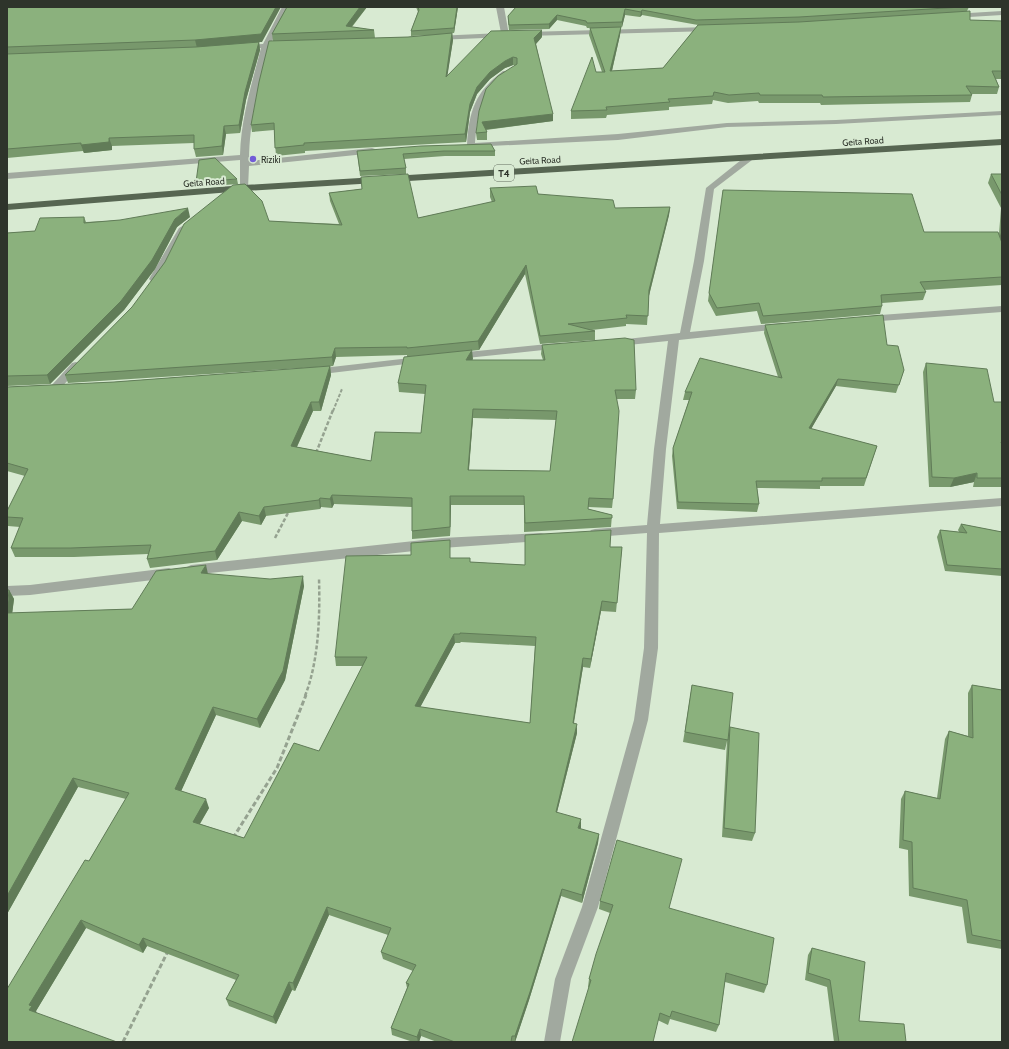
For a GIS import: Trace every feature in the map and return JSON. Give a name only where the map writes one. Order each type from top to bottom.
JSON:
[{"type":"highway","name":"Geita Road","points":[[7,207],[244,188],[1002,142]]},
{"type":"street","points":[[244,188],[245,137],[253,93],[266,45],[286,7]]},
{"type":"street","points":[[500,7],[513,34]]},
{"type":"street","points":[[947,17],[1002,13]]},
{"type":"street","points":[[428,38],[513,34],[714,29]]},
{"type":"street","points":[[236,48],[290,44]]},
{"type":"street","points":[[513,68],[492,82],[478,100],[467,145],[618,137],[727,125],[836,122],[1002,113]]},
{"type":"street","points":[[7,176],[384,150]]},
{"type":"street","points":[[552,1042],[563,979],[590,908],[615,821],[641,720],[651,648],[653,530],[660,449],[679,337],[700,261],[710,188],[749,158]]},
{"type":"street","points":[[219,200],[231,190]]},
{"type":"street","points":[[147,288],[161,270],[181,230],[194,220]]},
{"type":"street","points":[[856,320],[1002,309]]},
{"type":"street","points":[[605,344],[792,325]]},
{"type":"street","points":[[448,357],[568,346]]},
{"type":"street","points":[[70,388],[50,389],[83,358]]},
{"type":"street","points":[[305,372],[350,369],[433,358]]},
{"type":"street","points":[[582,534],[653,530],[1002,502]]},
{"type":"street","points":[[7,591],[38,589],[263,561],[442,543],[551,536]]},
{"type":"path","points":[[315,456],[350,369]]},
{"type":"path","points":[[263,561],[292,506]]},
{"type":"path","points":[[231,841],[277,768],[311,681],[320,614],[317,556]]},
{"type":"path","points":[[123,1042],[169,950]]},
{"type":"building","points":[[7,7],[276,7],[261,34],[195,40],[7,47]]},
{"type":"building","points":[[287,7],[360,7],[346,26],[374,30],[272,34]]},
{"type":"building","points":[[418,7],[457,7],[454,28],[411,31],[419,10]]},
{"type":"building","points":[[516,7],[962,7],[799,17],[696,20],[642,10],[641,12],[625,9],[622,22],[587,23],[586,21],[557,15],[549,24],[509,25],[508,16]]},
{"type":"building","points":[[970,11],[970,20],[1002,21],[1002,71],[992,71],[999,87],[966,86],[972,95],[823,97],[822,95],[760,95],[759,93],[729,95],[714,92],[713,96],[668,99],[670,102],[606,107],[607,110],[571,111],[592,57],[596,72],[605,72],[590,28],[621,27],[610,71],[663,68],[698,25],[799,22]]},
{"type":"building","points":[[542,30],[534,38],[553,114],[482,122],[487,132],[476,133],[479,111],[486,89],[498,76],[517,64],[517,58],[513,57],[490,72],[477,87],[470,104],[465,134],[304,143],[304,145],[275,148],[274,123],[251,125],[269,41],[408,37],[452,33],[446,77],[491,31]]},
{"type":"building","points":[[259,42],[245,92],[239,125],[224,126],[222,146],[194,149],[194,135],[109,138],[109,142],[7,149],[7,54],[196,47]]},
{"type":"building","points":[[491,144],[495,151],[444,151],[403,154],[406,168],[360,171],[357,151],[421,146]]},
{"type":"building","points":[[215,158],[237,179],[196,182],[199,160]]},
{"type":"building","points":[[408,174],[418,218],[495,201],[490,188],[536,186],[538,194],[613,200],[615,208],[670,207],[649,290],[648,316],[626,315],[627,318],[568,324],[595,331],[540,336],[526,265],[478,341],[407,348],[335,348],[332,357],[65,375],[132,307],[165,262],[184,224],[233,185],[245,184],[262,201],[269,221],[342,225],[329,193],[362,189],[361,177]]},
{"type":"building","points":[[991,174],[1002,174],[1002,195]]},
{"type":"building","points":[[723,190],[912,194],[924,232],[998,232],[1002,243],[1002,277],[920,282],[926,292],[881,295],[882,306],[763,316],[759,303],[717,308],[709,293]]},
{"type":"building","points":[[188,208],[175,219],[152,260],[121,301],[47,375],[7,376],[7,233],[35,231],[40,218],[84,217],[84,223],[120,220]]},
{"type":"building","points":[[883,315],[887,345],[898,346],[904,370],[899,385],[838,379],[809,428],[877,446],[866,478],[822,478],[822,481],[756,481],[759,504],[678,502],[673,448],[692,392],[685,392],[700,358],[782,378],[765,325]]},
{"type":"building","points":[[625,338],[634,340],[636,390],[615,390],[619,411],[613,499],[589,498],[588,509],[612,515],[612,518],[525,523],[524,496],[450,496],[450,527],[412,531],[412,498],[332,495],[330,499],[320,498],[319,500],[264,507],[259,516],[239,512],[215,551],[147,559],[151,545],[71,548],[11,548],[23,518],[7,517],[7,511],[28,469],[7,463],[7,387],[114,382],[330,366],[319,402],[311,402],[291,446],[371,461],[375,432],[421,433],[426,385],[398,383],[404,357],[472,350],[466,360],[545,360],[542,345]],"holes":[[[473,409],[557,411],[550,471],[468,470]]]},
{"type":"building","points":[[926,363],[987,369],[994,402],[1002,402],[1002,478],[977,478],[977,473],[954,478],[932,477]]},
{"type":"building","points":[[961,524],[1002,532],[1002,569],[947,565],[940,530],[967,533]]},
{"type":"building","points":[[611,530],[610,547],[622,547],[617,603],[602,601],[591,659],[583,658],[573,723],[577,724],[556,812],[581,819],[578,828],[599,834],[582,895],[562,889],[530,992],[515,1036],[512,1036],[511,1042],[455,1042],[420,1029],[417,1037],[391,1028],[409,984],[406,983],[416,965],[381,952],[391,928],[327,907],[293,983],[289,982],[273,1017],[226,999],[239,975],[143,938],[139,945],[81,920],[29,1005],[32,1006],[29,1010],[117,1042],[7,1042],[7,989],[85,860],[89,861],[129,793],[73,778],[7,896],[7,613],[132,609],[156,571],[206,565],[201,573],[270,579],[303,576],[283,671],[257,719],[213,707],[175,789],[206,799],[193,822],[244,838],[294,743],[319,751],[367,657],[335,657],[346,556],[411,555],[411,543],[450,540],[450,558],[470,558],[470,562],[525,565],[525,535]],"holes":[[[460,633],[536,637],[530,723],[415,706],[454,634]]]},
{"type":"building","points":[[7,590],[9,590],[7,612]]},
{"type":"building","points":[[692,685],[733,693],[728,740],[685,732]]},
{"type":"building","points":[[972,685],[1002,690],[1002,941],[972,935],[967,900],[913,888],[912,842],[903,840],[905,791],[940,799],[949,731],[973,738]]},
{"type":"building","points":[[730,727],[759,733],[755,833],[724,828]]},
{"type":"building","points":[[617,840],[682,859],[669,908],[774,938],[767,985],[726,973],[719,1025],[672,1011],[670,1017],[660,1013],[653,1042],[572,1042],[591,980],[589,979],[596,954],[613,905],[600,901]]},
{"type":"building","points":[[812,948],[865,962],[859,1021],[904,1024],[906,1042],[839,1042],[830,980],[808,973]]},
{"type":"place","name":"Riziki","points":[[253,159]]}]
